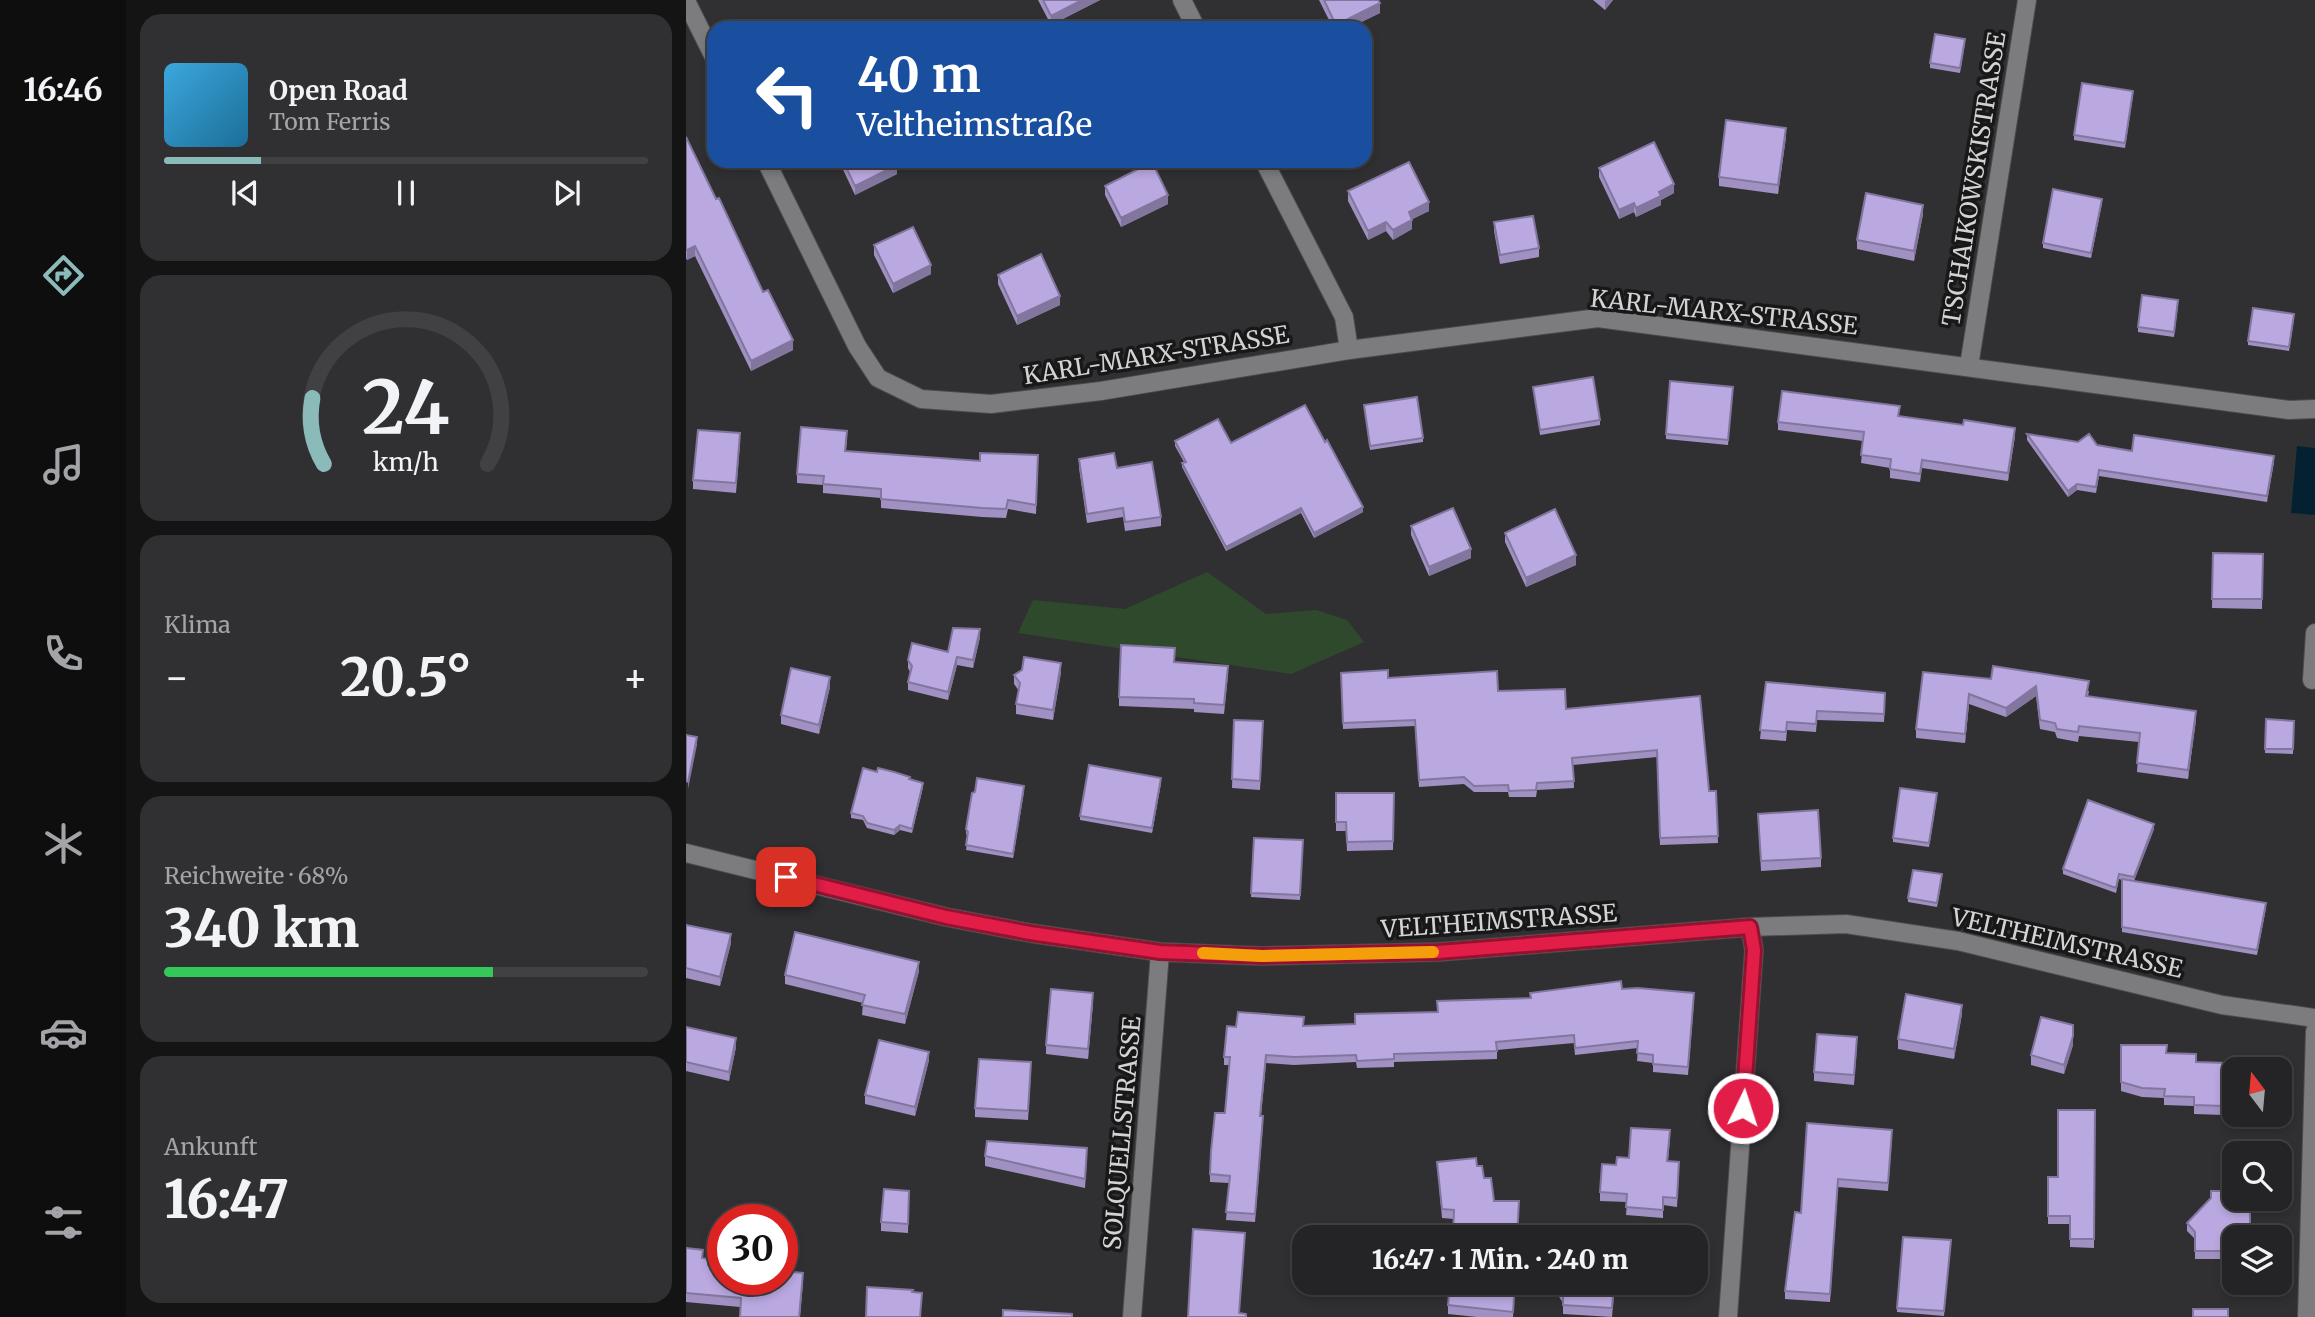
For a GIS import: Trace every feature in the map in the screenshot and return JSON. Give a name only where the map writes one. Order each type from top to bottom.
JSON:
[{"type":"street","points":[[1182,0],[1192,21]]},
{"type":"street","name":"TSCHAIKOWSKISTRASSE","points":[[1969,366],[2027,0]]},
{"type":"street","points":[[686,1],[707,43]]},
{"type":"street","name":"KARL-MARX-STRASSE","points":[[769,168],[857,346],[878,378],[920,399],[991,404],[1101,391],[1349,350],[1598,318],[2289,410],[2315,409]]},
{"type":"street","points":[[1268,168],[1344,317],[1349,350]]},
{"type":"street","points":[[2312,680],[2315,634]]},
{"type":"street","name":"VELTHEIMSTRASSE","points":[[686,853],[946,917],[1030,933],[1160,952],[1262,956],[1438,952],[1750,927],[1846,924],[1958,941],[2222,1005],[2315,1018]]},
{"type":"street","points":[[1728,1317],[1754,950],[1750,927]]},
{"type":"street","name":"SOLQUELLSTRASSE","points":[[1132,1317],[1160,952]]},
{"type":"street","points":[[2307,1317],[2315,1031]]},
{"type":"green space","points":[[1207,572],[1266,614],[1316,610],[1347,620],[1364,642],[1291,674],[1018,633],[1033,600],[1125,609]]},
{"type":"water","points":[[2297,446],[2315,448],[2315,515],[2291,513]]},
{"type":"building","points":[[1043,0],[1082,0],[1051,16]]},
{"type":"building","points":[[1324,0],[1378,0],[1380,3],[1344,21],[1334,21]]},
{"type":"building","points":[[1935,34],[1965,39],[1960,68],[1930,63]]},
{"type":"building","points":[[2082,83],[2133,91],[2125,143],[2074,135]]},
{"type":"building","points":[[1726,120],[1786,128],[1778,185],[1719,177]]},
{"type":"building","points":[[686,137],[716,199],[719,198],[763,292],[768,290],[793,340],[751,361],[695,246],[686,249]]},
{"type":"building","points":[[1654,142],[1674,184],[1659,192],[1661,196],[1636,208],[1634,203],[1619,210],[1599,168]]},
{"type":"building","points":[[1409,162],[1429,202],[1409,212],[1412,220],[1393,230],[1386,222],[1368,231],[1348,191]]},
{"type":"building","points":[[846,168],[891,168],[855,186]]},
{"type":"building","points":[[1140,168],[1155,168],[1168,195],[1121,218],[1105,186]]},
{"type":"building","points":[[2053,189],[2102,199],[2091,253],[2043,243]]},
{"type":"building","points":[[1866,193],[1923,205],[1914,251],[1857,240]]},
{"type":"building","points":[[1533,216],[1539,248],[1500,255],[1494,222]]},
{"type":"building","points":[[913,227],[931,265],[893,284],[874,245]]},
{"type":"building","points":[[1041,254],[1060,296],[1017,316],[998,275]]},
{"type":"building","points":[[2142,295],[2178,300],[2174,332],[2138,327]]},
{"type":"building","points":[[2253,308],[2294,314],[2289,347],[2248,341]]},
{"type":"building","points":[[1593,377],[1600,420],[1540,430],[1533,387]]},
{"type":"building","points":[[1670,381],[1733,387],[1728,440],[1666,434]]},
{"type":"building","points":[[1782,391],[1900,406],[1898,416],[1963,425],[1964,420],[2015,428],[2008,473],[1922,460],[1920,474],[1890,469],[1891,459],[1861,455],[1864,432],[1778,422]]},
{"type":"building","points":[[1417,397],[1423,438],[1370,446],[1364,405]]},
{"type":"building","points":[[1305,405],[1363,507],[1314,533],[1301,508],[1226,547],[1182,463],[1186,462],[1175,441],[1218,419],[1231,443]]},
{"type":"building","points":[[801,427],[847,431],[845,451],[980,461],[980,453],[1038,455],[1036,505],[1008,500],[1006,509],[881,499],[881,489],[823,484],[824,476],[797,474]]},
{"type":"building","points":[[698,430],[740,433],[736,483],[693,480]]},
{"type":"building","points":[[2027,434],[2078,442],[2089,434],[2097,445],[2132,451],[2134,435],[2274,456],[2267,496],[2099,470],[2096,487],[2077,484],[2068,491]]},
{"type":"building","points":[[1114,453],[1117,468],[1152,462],[1161,517],[1125,522],[1123,508],[1087,514],[1079,459]]},
{"type":"building","points":[[1453,508],[1471,549],[1429,567],[1411,526]]},
{"type":"building","points":[[1555,509],[1576,555],[1526,578],[1505,533]]},
{"type":"building","points":[[2213,553],[2263,554],[2262,599],[2212,599]]},
{"type":"building","points":[[953,628],[980,629],[973,660],[957,657],[948,692],[908,682],[912,666],[908,660],[912,643],[948,652]]},
{"type":"building","points":[[1121,645],[1175,648],[1174,662],[1228,666],[1224,705],[1194,703],[1194,699],[1119,697]]},
{"type":"building","points":[[1024,657],[1061,663],[1053,710],[1016,704],[1020,683],[1014,675],[1022,670]]},
{"type":"building","points":[[1993,666],[2089,681],[2086,696],[2196,711],[2188,770],[2137,763],[2140,733],[2079,726],[2078,732],[2057,729],[2055,723],[2040,720],[2036,686],[2006,708],[1969,694],[1965,734],[1916,729],[1923,672],[1991,679]]},
{"type":"building","points":[[791,668],[830,677],[819,725],[781,715]]},
{"type":"building","points":[[1388,670],[1388,678],[1497,671],[1498,691],[1565,689],[1566,709],[1700,696],[1709,791],[1716,791],[1718,836],[1660,838],[1657,750],[1572,758],[1574,781],[1537,783],[1536,790],[1509,791],[1508,785],[1474,786],[1464,777],[1419,780],[1415,720],[1343,723],[1341,673]]},
{"type":"building","points":[[1766,682],[1885,693],[1884,714],[1817,711],[1816,724],[1787,722],[1786,732],[1760,730]]},
{"type":"building","points":[[2266,719],[2294,721],[2293,749],[2265,749]]},
{"type":"building","points":[[1234,720],[1263,721],[1260,781],[1232,779]]},
{"type":"building","points":[[686,735],[697,737],[688,782],[686,781]]},
{"type":"building","points":[[1089,765],[1161,778],[1152,828],[1080,816]]},
{"type":"building","points":[[863,768],[877,772],[878,768],[923,783],[912,829],[900,825],[894,830],[867,823],[863,816],[851,813]]},
{"type":"building","points":[[977,778],[1024,786],[1013,854],[966,845],[966,829]]},
{"type":"building","points":[[1900,788],[1937,793],[1929,843],[1893,838]]},
{"type":"building","points":[[1336,793],[1394,793],[1393,841],[1347,842],[1346,822],[1336,822]]},
{"type":"building","points":[[2088,800],[2154,824],[2134,877],[2119,874],[2116,888],[2063,869]]},
{"type":"building","points":[[1818,810],[1821,858],[1761,861],[1758,814]]},
{"type":"building","points":[[1254,838],[1303,840],[1300,895],[1251,893]]},
{"type":"building","points":[[1913,870],[1942,874],[1937,903],[1908,898]]},
{"type":"building","points":[[2122,879],[2266,903],[2257,950],[2122,927]]},
{"type":"building","points":[[686,925],[731,934],[720,977],[686,968]]},
{"type":"building","points":[[795,932],[919,962],[905,1014],[862,1005],[865,995],[785,975]]},
{"type":"building","points":[[1621,981],[1622,989],[1694,993],[1688,1067],[1653,1064],[1653,1055],[1637,1053],[1638,1041],[1575,1048],[1574,1035],[1496,1042],[1497,1051],[1394,1054],[1394,1059],[1357,1061],[1356,1055],[1266,1055],[1255,1214],[1226,1212],[1230,1176],[1210,1174],[1211,1151],[1215,1113],[1225,1113],[1230,1057],[1224,1057],[1227,1026],[1236,1027],[1238,1012],[1304,1017],[1303,1026],[1355,1024],[1355,1014],[1438,1012],[1437,1001],[1531,998],[1530,993]]},
{"type":"building","points":[[1051,989],[1093,993],[1088,1049],[1046,1045]]},
{"type":"building","points":[[1906,994],[1962,1005],[1954,1049],[1898,1039]]},
{"type":"building","points":[[2041,1017],[2073,1025],[2073,1036],[2064,1065],[2031,1055]]},
{"type":"building","points":[[686,1027],[736,1038],[729,1072],[686,1062]]},
{"type":"building","points":[[1817,1034],[1857,1037],[1854,1075],[1814,1072]]},
{"type":"building","points":[[879,1040],[929,1052],[915,1107],[865,1095]]},
{"type":"building","points":[[2121,1045],[2167,1045],[2166,1053],[2196,1054],[2196,1062],[2222,1063],[2222,1106],[2194,1105],[2194,1097],[2164,1096],[2165,1089],[2142,1088],[2121,1082]]},
{"type":"building","points":[[979,1059],[1031,1062],[1028,1111],[975,1108]]},
{"type":"building","points":[[2058,1110],[2095,1110],[2094,1239],[2070,1239],[2070,1216],[2048,1216],[2048,1177],[2058,1177]]},
{"type":"building","points":[[1807,1123],[1892,1130],[1888,1183],[1838,1179],[1830,1294],[1785,1291],[1795,1212],[1801,1213]]},
{"type":"building","points":[[1631,1128],[1670,1130],[1667,1161],[1679,1162],[1677,1198],[1663,1197],[1663,1210],[1626,1207],[1627,1194],[1600,1192],[1602,1164],[1616,1165],[1617,1157],[1629,1158]]},
{"type":"building","points":[[987,1141],[1087,1148],[1085,1179],[985,1156]]},
{"type":"building","points":[[1476,1158],[1477,1166],[1482,1166],[1484,1178],[1491,1178],[1494,1201],[1519,1201],[1518,1225],[1453,1225],[1454,1210],[1442,1209],[1437,1162]]},
{"type":"building","points":[[884,1189],[909,1191],[908,1224],[881,1222]]},
{"type":"building","points":[[2211,1191],[2222,1191],[2222,1211],[2250,1211],[2250,1225],[2222,1225],[2222,1251],[2195,1251],[2195,1232],[2187,1223],[2211,1198]]},
{"type":"building","points":[[1193,1229],[1245,1233],[1239,1313],[1246,1314],[1246,1317],[1188,1317]]},
{"type":"building","points":[[1903,1237],[1951,1240],[1944,1311],[1897,1308]]},
{"type":"building","points":[[686,1248],[703,1250],[702,1258],[707,1259],[707,1295],[686,1293]]},
{"type":"building","points":[[798,1273],[803,1273],[799,1317],[740,1317],[741,1298],[708,1295],[798,1295]]},
{"type":"building","points":[[867,1287],[922,1293],[920,1317],[866,1317]]},
{"type":"building","points":[[1449,1295],[1514,1295],[1513,1312],[1448,1305]]},
{"type":"building","points":[[1563,1295],[1613,1295],[1612,1308],[1563,1305]]},
{"type":"building","points":[[2193,1309],[2228,1309],[2228,1317],[2193,1317]]},
{"type":"building","points":[[1003,1310],[1072,1314],[1072,1317],[1003,1317]]},
{"type":"slow traffic","points":[[1203,953],[1262,956],[1433,952]]},
{"type":"route","points":[[786,877],[946,917],[1030,933],[1160,952],[1262,956],[1438,952],[1750,927],[1754,950],[1743,1108]]}]
